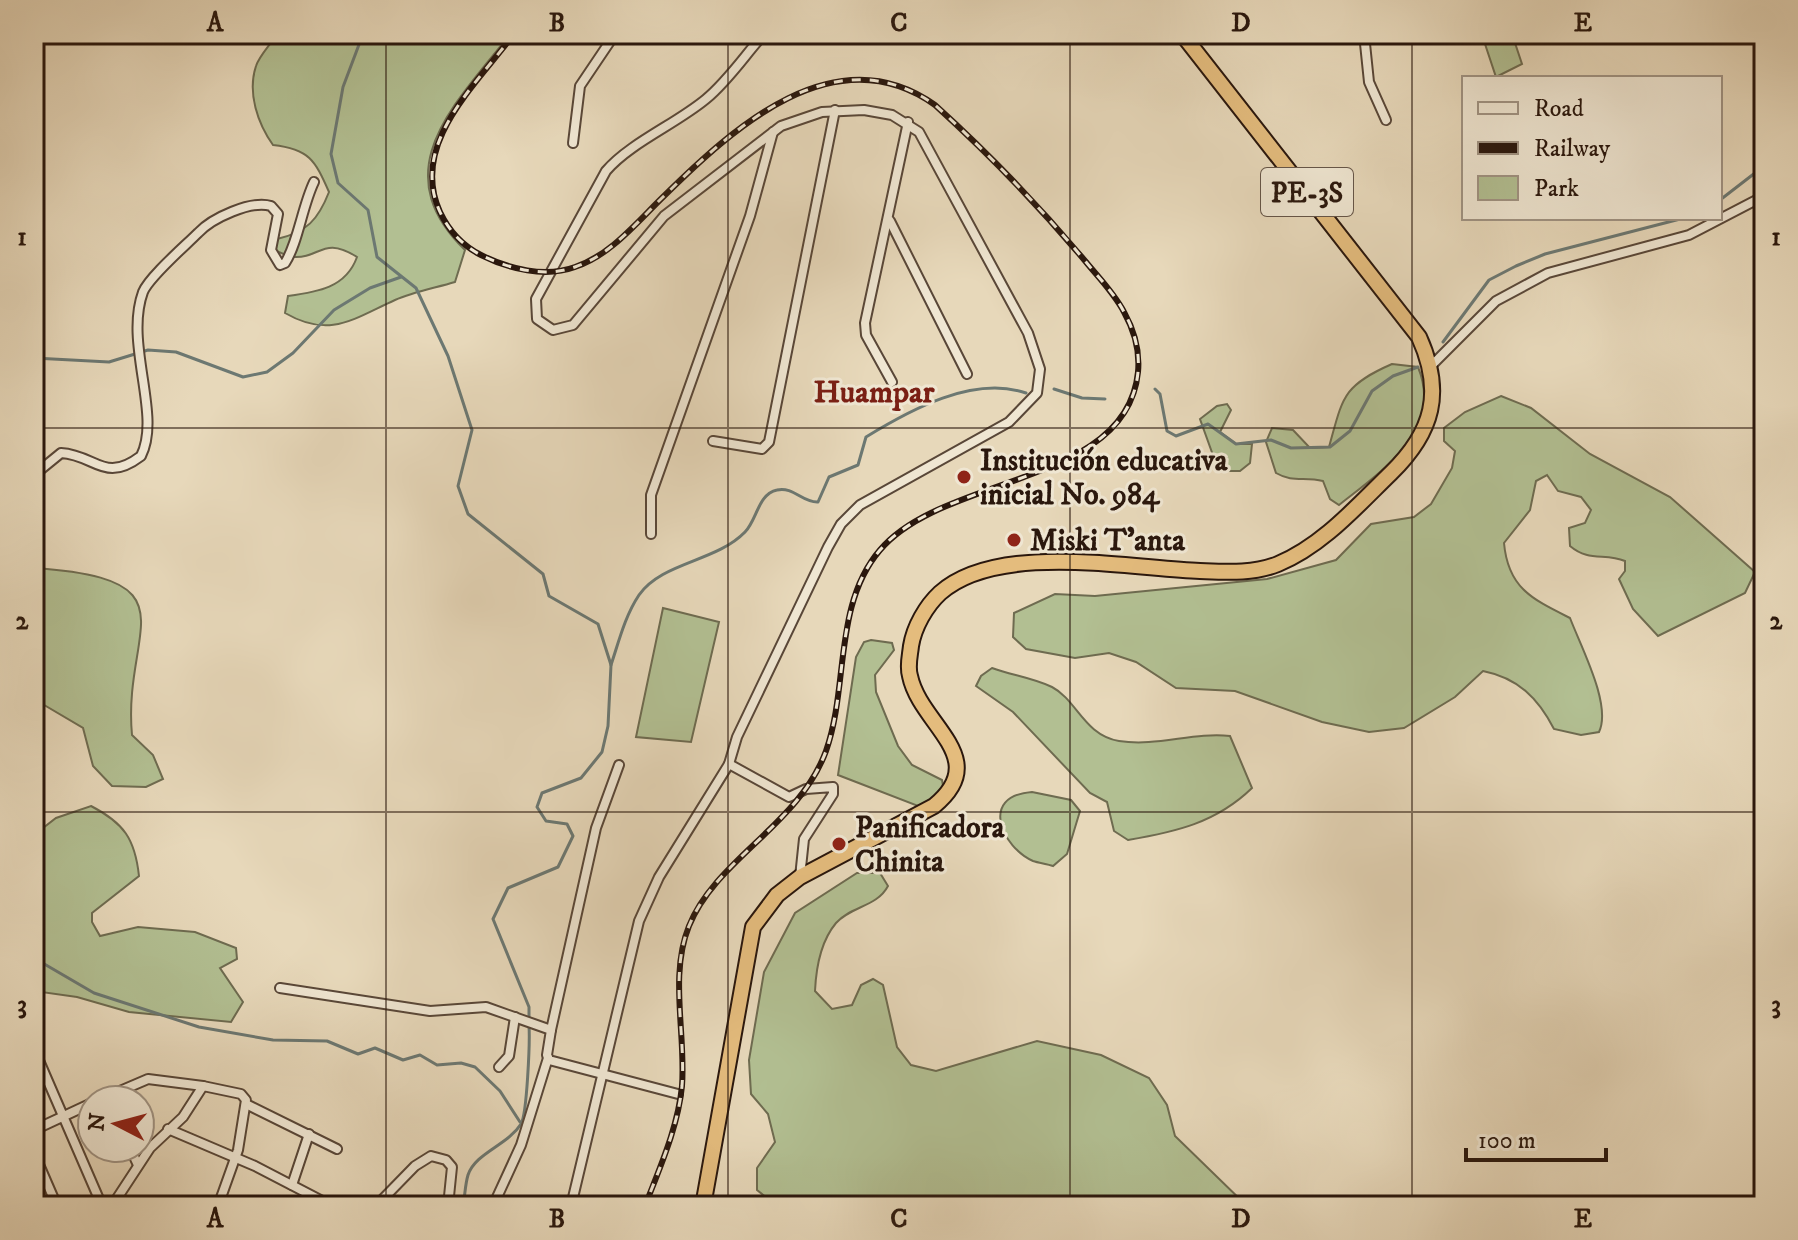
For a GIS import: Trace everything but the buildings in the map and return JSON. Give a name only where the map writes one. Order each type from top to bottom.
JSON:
[{"type":"highway","name":"PE-3S","points":[[703,1206],[747,945],[764,909],[800,877],[934,806],[952,786],[957,775],[955,754],[914,689],[909,674],[915,631],[940,593],[981,570],[1018,565],[1065,563],[1242,571],[1277,564],[1321,538],[1410,454],[1429,416],[1431,366],[1419,337],[1182,34]]},
{"type":"street","points":[[573,143],[580,86],[615,34]]},
{"type":"street","points":[[571,1206],[645,903],[729,764],[737,737],[841,524],[860,505],[930,463],[1009,422],[1037,393],[1040,369],[1028,333],[926,142],[908,122],[882,112],[835,110],[806,116],[774,131],[664,216],[573,325],[559,330],[542,325],[535,312],[536,299],[606,171],[618,157],[659,134],[708,97],[764,34]]},
{"type":"street","points":[[1364,34],[1369,82],[1386,120]]},
{"type":"street","points":[[713,441],[767,447],[835,110]]},
{"type":"street","points":[[892,382],[866,335],[865,323],[908,122]]},
{"type":"street","points":[[651,534],[651,495],[750,216],[774,131]]},
{"type":"street","points":[[34,475],[57,455],[64,453],[105,469],[124,467],[141,456],[148,436],[135,334],[144,290],[205,226],[255,206],[271,206],[278,214],[271,250],[278,263],[285,263],[299,226],[301,209],[314,182]]},
{"type":"street","points":[[1722,218],[1764,196]]},
{"type":"street","points":[[1431,366],[1496,301],[1548,273],[1689,235],[1718,220]]},
{"type":"street","points":[[889,221],[967,374]]},
{"type":"street","points":[[729,764],[789,797],[806,789],[833,787],[833,794],[804,839],[800,877]]},
{"type":"street","points":[[493,1206],[521,1145],[548,1058],[547,1028],[596,828],[619,765]]},
{"type":"street","points":[[280,988],[430,1011],[486,1007],[547,1028]]},
{"type":"street","points":[[499,1067],[509,1056],[518,1018]]},
{"type":"street","points":[[34,1049],[102,1206]]},
{"type":"street","points":[[548,1058],[678,1094]]},
{"type":"street","points":[[137,1084],[148,1079],[241,1094],[246,1104],[337,1149]]},
{"type":"street","points":[[112,1206],[138,1165],[168,1129],[183,1117],[203,1086]]},
{"type":"street","points":[[218,1206],[235,1158],[246,1104]]},
{"type":"street","points":[[34,1130],[76,1110]]},
{"type":"street","points":[[168,1129],[332,1206]]},
{"type":"street","points":[[292,1185],[309,1134]]},
{"type":"street","points":[[34,1153],[57,1206]]},
{"type":"street","points":[[376,1206],[415,1166],[431,1156],[446,1160],[452,1167],[448,1206]]},
{"type":"green space","points":[[277,34],[510,34],[451,111],[436,138],[429,164],[430,192],[441,220],[465,250],[455,282],[402,297],[341,323],[315,325],[285,313],[288,296],[320,290],[338,282],[346,276],[357,257],[336,248],[302,257],[274,250],[277,239],[296,233],[316,217],[329,192],[315,164],[303,153],[273,145],[259,118],[253,97],[256,66]]},
{"type":"green space","points":[[1489,34],[1512,34],[1522,64],[1496,76],[1483,38]]},
{"type":"green space","points":[[1392,364],[1418,367],[1424,390],[1423,410],[1416,429],[1390,463],[1339,505],[1330,499],[1323,481],[1288,478],[1276,473],[1266,442],[1272,428],[1293,430],[1310,448],[1329,447],[1347,395],[1363,379]]},
{"type":"green space","points":[[1501,396],[1531,408],[1590,454],[1670,497],[1755,572],[1745,593],[1658,636],[1633,609],[1619,579],[1625,571],[1625,561],[1590,556],[1570,546],[1569,528],[1585,523],[1591,510],[1581,497],[1558,491],[1547,475],[1536,481],[1530,510],[1504,543],[1506,558],[1524,590],[1544,605],[1570,618],[1602,707],[1599,732],[1581,735],[1554,729],[1526,691],[1507,679],[1483,671],[1455,697],[1404,728],[1369,732],[1322,722],[1235,691],[1176,688],[1136,662],[1109,653],[1075,658],[1026,649],[1013,637],[1014,613],[1055,594],[1095,596],[1267,579],[1336,560],[1371,524],[1414,517],[1431,504],[1452,468],[1455,451],[1444,441],[1444,428],[1465,412]]},
{"type":"green space","points":[[1227,404],[1231,410],[1220,432],[1236,444],[1252,444],[1250,463],[1240,471],[1227,471],[1214,458],[1200,419],[1217,406]]},
{"type":"green space","points":[[34,568],[85,574],[117,584],[134,598],[141,616],[132,698],[132,735],[153,755],[163,779],[146,787],[112,786],[93,766],[83,728],[34,699]]},
{"type":"green space","points":[[663,608],[719,622],[691,742],[636,737]]},
{"type":"green space","points":[[864,642],[892,643],[894,650],[875,675],[876,692],[898,746],[912,765],[942,780],[944,791],[940,798],[918,806],[838,775],[856,657]]},
{"type":"green space","points":[[992,668],[1052,687],[1097,732],[1119,741],[1230,736],[1252,788],[1209,818],[1128,840],[1114,831],[1107,802],[1090,793],[1013,712],[976,686],[981,676]]},
{"type":"green space","points":[[1032,792],[1071,800],[1080,811],[1067,854],[1053,866],[1033,861],[1022,854],[1005,835],[1001,823],[1005,803],[1015,796]]},
{"type":"green space","points":[[91,806],[112,819],[126,834],[131,842],[139,876],[92,913],[92,922],[100,936],[138,927],[195,932],[236,948],[237,959],[220,968],[243,1002],[231,1022],[129,1012],[77,997],[34,991],[34,835],[56,818]]},
{"type":"green space","points":[[857,873],[880,873],[888,886],[877,898],[842,917],[827,938],[818,965],[815,991],[832,1009],[852,1005],[861,985],[873,979],[883,985],[897,1047],[911,1065],[936,1071],[1037,1041],[1101,1055],[1149,1078],[1167,1105],[1175,1136],[1247,1206],[777,1206],[757,1190],[757,1168],[775,1142],[768,1114],[751,1094],[749,1060],[764,972],[795,913]]},
{"type":"waterway","points":[[363,34],[343,87],[331,154],[338,183],[368,210],[377,257],[416,288],[448,356],[472,430],[458,486],[468,514],[543,574],[549,596],[598,624],[611,665],[608,726],[602,752],[581,778],[542,793],[537,807],[546,821],[567,824],[573,836],[558,867],[508,888],[493,919],[529,1007],[529,1019]]},
{"type":"waterway","points":[[1722,198],[1764,166]]},
{"type":"waterway","points":[[1443,342],[1489,280],[1545,254],[1676,220]]},
{"type":"waterway","points":[[34,358],[109,362],[148,350],[176,352],[243,377],[267,372],[293,353],[334,310],[370,288],[401,277]]},
{"type":"waterway","points":[[1155,389],[1160,394],[1167,431],[1176,436],[1208,424],[1236,444],[1271,440],[1291,448],[1330,447],[1350,431],[1372,391],[1393,376],[1418,367]]},
{"type":"waterway","points":[[611,665],[630,611],[649,584],[661,575],[733,542],[749,527],[771,492],[788,490],[818,502],[829,477],[858,465],[866,437],[902,416],[943,398],[985,388],[1026,393]]},
{"type":"waterway","points":[[1054,389],[1082,398],[1105,399]]},
{"type":"waterway","points":[[34,958],[94,993],[199,1027],[273,1040],[327,1041],[358,1054],[375,1048],[403,1060],[420,1055],[437,1065],[461,1063],[475,1067],[500,1091],[520,1122]]},
{"type":"waterway","points":[[463,1206],[472,1167],[521,1124],[526,1093],[529,1026]]},
{"type":"railway","points":[[514,34],[451,117],[433,163],[433,187],[440,212],[457,237],[481,255],[515,268],[539,272],[563,270],[588,262],[623,237],[691,170],[754,119],[788,98],[824,85],[860,80],[897,86],[935,105],[994,161],[1111,292],[1131,326],[1138,356],[1138,372],[1126,409],[1102,437],[1068,458],[946,506],[909,525],[880,550],[865,572],[848,621],[838,700],[826,751],[797,800],[718,881],[689,926],[680,964],[683,1066],[680,1101],[668,1147],[645,1206]]},
{"type":"place","name":"Institución educativa inicial No. 984","points":[[964,477]]},
{"type":"place","name":"Miski T'anta","points":[[1014,540]]},
{"type":"place","name":"Panificadora Chinita","points":[[839,844]]},
{"type":"district","name":"Huampar","points":[[874,391]]}]
